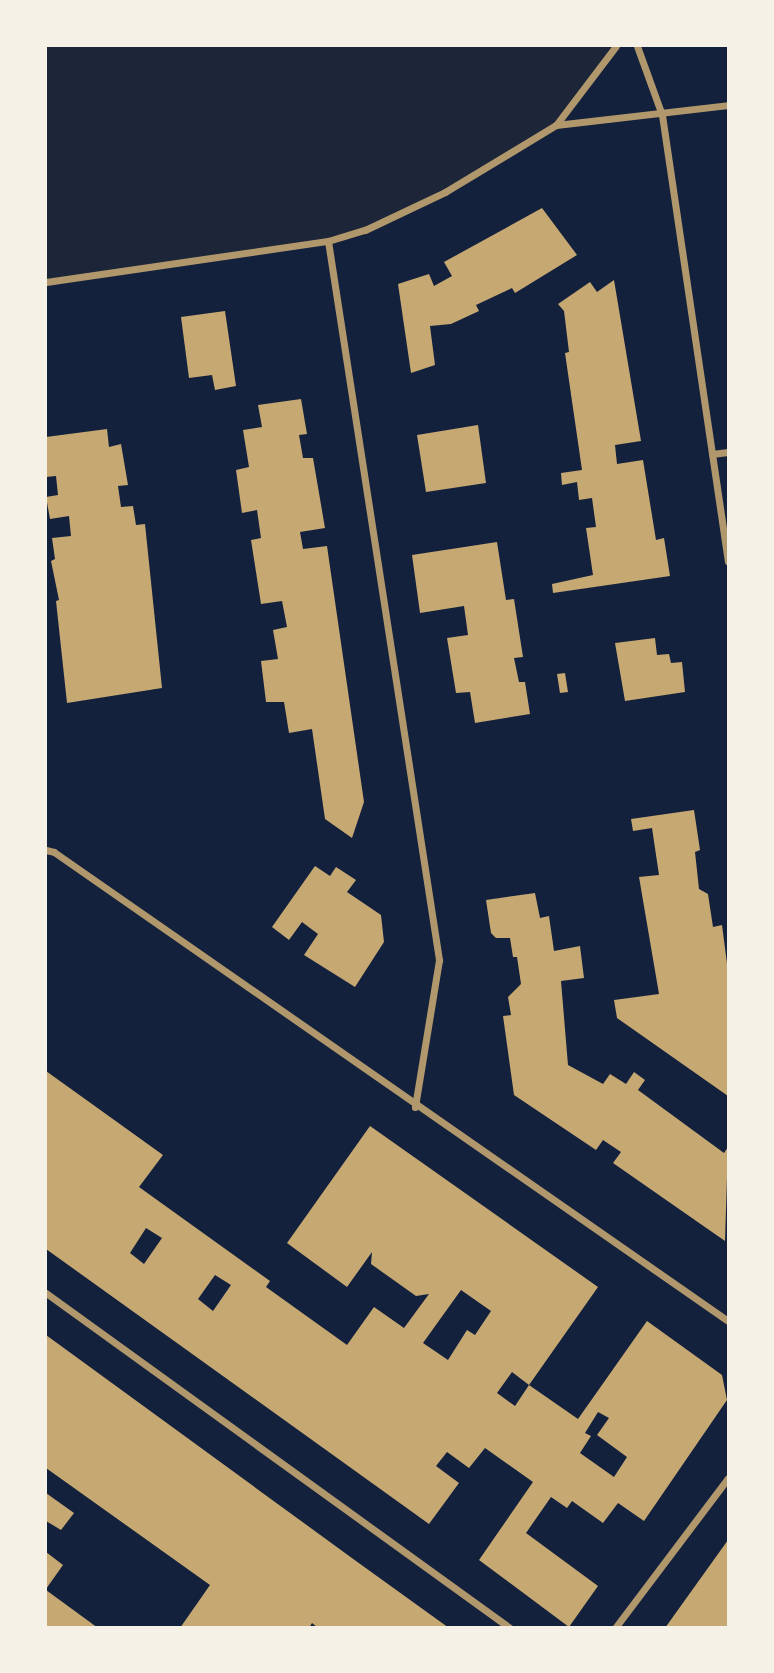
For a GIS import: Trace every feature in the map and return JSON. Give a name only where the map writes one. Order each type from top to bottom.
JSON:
[{"type":"street","points":[[46,282],[328,241],[365,230],[434,198],[556,125],[616,46]]},
{"type":"street","points":[[637,46],[662,115],[729,561]]},
{"type":"street","points":[[556,125],[662,115],[729,105]]},
{"type":"street","points":[[328,241],[439,960],[415,1107]]},
{"type":"street","points":[[712,454],[729,452]]},
{"type":"street","points":[[46,850],[54,852],[415,1107],[729,1321]]},
{"type":"street","points":[[46,1293],[510,1628]]},
{"type":"street","points":[[615,1628],[729,1478]]},
{"type":"shaded area","points":[[46,46],[616,46],[556,125],[411,210],[328,241],[46,282]]},
{"type":"building","points":[[542,208],[577,255],[515,293],[512,288],[476,305],[479,311],[451,324],[430,326],[435,365],[411,373],[398,284],[429,274],[434,286],[452,276],[444,262]]},
{"type":"building","points":[[614,280],[641,441],[615,445],[617,464],[643,460],[656,540],[664,538],[670,576],[553,593],[552,584],[593,575],[586,528],[596,527],[592,498],[579,500],[577,482],[562,485],[561,473],[582,470],[565,353],[569,352],[564,311],[558,304],[590,282],[597,292]]},
{"type":"building","points":[[225,311],[236,386],[215,390],[212,375],[189,378],[181,317]]},
{"type":"building","points":[[301,399],[307,434],[299,435],[303,458],[313,458],[325,528],[300,532],[303,549],[327,546],[364,802],[352,838],[325,819],[312,729],[289,733],[284,702],[266,702],[261,661],[278,659],[273,630],[287,627],[282,601],[261,604],[251,540],[261,538],[257,510],[242,513],[236,470],[249,467],[243,430],[262,427],[258,405]]},
{"type":"building","points":[[478,425],[486,483],[426,492],[417,435]]},
{"type":"building","points":[[107,429],[109,447],[121,444],[128,485],[118,486],[121,507],[133,506],[136,525],[145,524],[162,688],[67,703],[56,601],[59,600],[51,561],[55,559],[52,538],[71,536],[69,516],[50,519],[46,497],[58,495],[56,476],[46,477],[46,437]]},
{"type":"building","points":[[497,542],[506,600],[514,599],[523,657],[514,658],[519,682],[525,682],[530,714],[475,723],[470,692],[456,693],[447,638],[468,635],[464,606],[420,613],[412,555]]},
{"type":"building","points":[[655,638],[657,655],[669,654],[671,663],[682,662],[685,692],[625,701],[615,643]]},
{"type":"building","points":[[565,673],[568,692],[560,693],[557,674]]},
{"type":"building","points":[[694,810],[700,850],[695,852],[699,889],[708,894],[713,927],[722,925],[728,971],[728,1096],[617,1018],[614,1000],[659,994],[639,877],[659,875],[652,828],[633,831],[631,819]]},
{"type":"building","points":[[315,866],[330,876],[336,867],[356,880],[347,892],[381,915],[384,942],[355,987],[304,955],[318,934],[302,922],[289,940],[272,927]]},
{"type":"building","points":[[535,893],[540,918],[549,916],[554,951],[580,946],[584,978],[561,981],[568,1065],[603,1084],[610,1074],[626,1084],[634,1072],[645,1080],[638,1090],[724,1153],[728,1147],[725,1241],[613,1163],[621,1152],[603,1140],[596,1150],[514,1095],[503,1016],[511,1015],[508,997],[521,984],[517,957],[513,957],[510,938],[496,938],[491,933],[486,900]]},
{"type":"building","points":[[46,1071],[163,1155],[139,1187],[270,1281],[266,1287],[347,1345],[374,1307],[404,1328],[429,1294],[416,1296],[371,1264],[372,1252],[347,1287],[287,1243],[370,1126],[598,1287],[529,1385],[578,1419],[647,1321],[722,1375],[727,1400],[644,1521],[618,1503],[603,1523],[572,1501],[567,1508],[551,1497],[526,1533],[598,1586],[569,1627],[479,1560],[533,1482],[485,1448],[469,1468],[447,1452],[436,1466],[459,1483],[429,1524],[46,1249]],"holes":[[[146,1228],[162,1238],[144,1264],[130,1253]],[[215,1275],[231,1285],[213,1311],[198,1299]],[[461,1290],[491,1311],[475,1335],[467,1330],[448,1360],[423,1343]],[[512,1372],[529,1385],[515,1406],[497,1393]],[[598,1412],[609,1418],[597,1435],[627,1457],[614,1477],[580,1453],[591,1436],[585,1433]]]},
{"type":"building","points":[[46,1335],[449,1628],[318,1628],[312,1623],[309,1628],[180,1628],[210,1585],[46,1468]]},
{"type":"building","points":[[46,1493],[74,1513],[61,1530],[46,1521]]},
{"type":"building","points":[[728,1540],[728,1628],[665,1628]]},
{"type":"building","points":[[46,1552],[63,1565],[46,1589]]},
{"type":"building","points":[[46,1590],[98,1628],[46,1628]]}]
